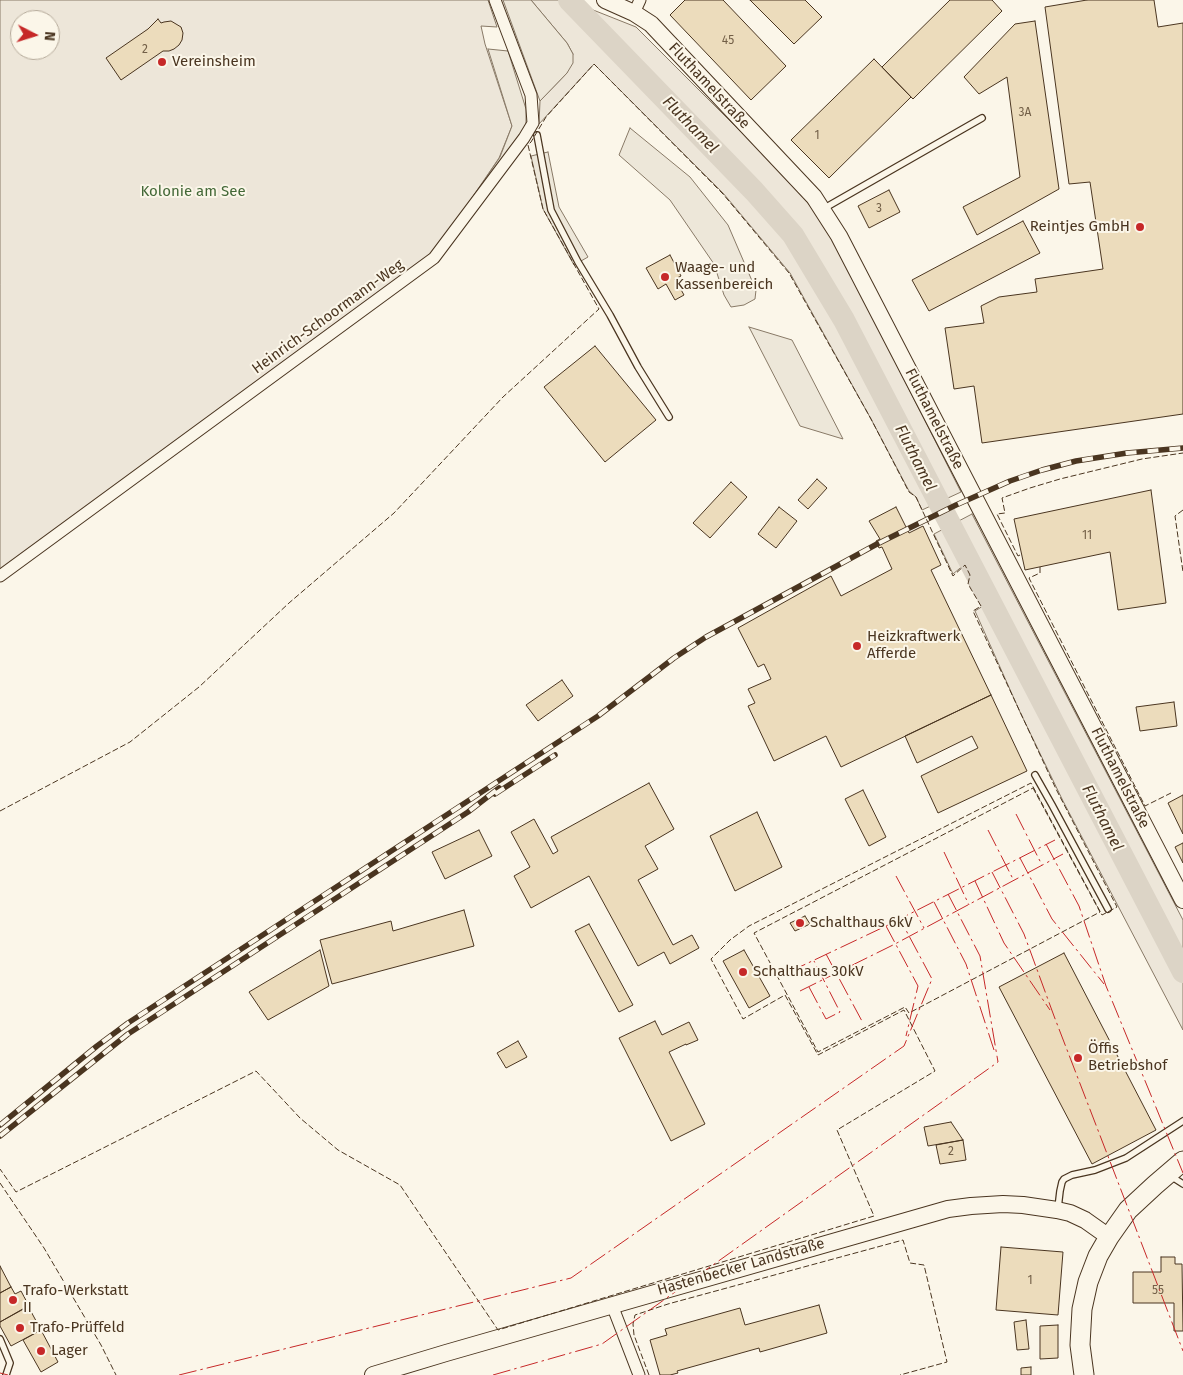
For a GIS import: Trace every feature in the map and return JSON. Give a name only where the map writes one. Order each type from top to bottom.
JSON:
[{"type":"main road","name":"Fluthamelstraße","points":[[605,0],[637,6],[651,24],[814,197],[844,245],[1181,891]]},
{"type":"main road","points":[[1084,1375],[1080,1345],[1082,1310],[1088,1282],[1098,1256],[1128,1210],[1175,1179],[1183,1161]]},
{"type":"main road","name":"Hastenbecker Landstraße","points":[[373,1375],[948,1208],[1002,1204],[1058,1210],[1085,1220],[1109,1237]]},
{"type":"street","name":"Heinrich-Schoormann-Weg","points":[[0,576],[434,258],[524,138],[533,123],[531,95],[495,0]]},
{"type":"street","points":[[612,1305],[639,1375]]},
{"type":"lane","points":[[822,210],[982,118]]},
{"type":"lane","points":[[536,135],[551,210],[638,368],[670,417]]},
{"type":"lane","points":[[1035,775],[1108,909]]},
{"type":"lane","points":[[1058,1210],[1060,1191],[1064,1179],[1126,1158],[1183,1121]]},
{"type":"lane","points":[[0,1339],[10,1363],[6,1375]]},
{"type":"green space","name":"Kolonie am See","points":[[0,0],[488,0],[497,27],[481,26],[485,44],[512,126],[499,158],[433,255],[0,570]]},
{"type":"green space","points":[[531,0],[568,0],[636,27],[794,185],[828,229],[961,492],[922,510],[916,497],[909,491],[790,273],[723,193],[594,64],[539,124],[540,101],[567,73],[573,54],[567,43]]},
{"type":"green space","points":[[972,514],[1183,920],[1183,1030],[1063,801],[1020,712],[975,611],[983,606],[969,584],[972,576],[965,564],[953,574],[934,534]]},
{"type":"shaded area","points":[[503,0],[531,0],[567,43],[573,54],[573,63],[567,73],[540,101]]},
{"type":"shaded area","points":[[488,49],[508,51],[526,109],[526,124],[519,142],[475,194],[500,157],[512,126]]},
{"type":"shaded area","points":[[630,128],[690,177],[728,225],[756,290],[755,299],[744,305],[731,307],[724,295],[714,264],[670,200],[619,155]]},
{"type":"shaded area","points":[[548,152],[559,207],[588,257],[574,265],[543,209],[531,156]]},
{"type":"shaded area","points":[[749,327],[792,340],[843,439],[800,426]]},
{"type":"building","points":[[685,0],[723,0],[786,66],[751,100],[670,15]]},
{"type":"building","points":[[750,0],[805,0],[822,17],[794,44]]},
{"type":"building","points":[[950,0],[992,0],[1002,11],[913,99],[882,67]]},
{"type":"building","name":"Reintjes GmbH","points":[[1087,0],[1154,0],[1158,27],[1183,23],[1183,414],[982,443],[974,386],[954,389],[945,328],[984,323],[981,306],[999,297],[1037,292],[1035,279],[1103,269],[1090,182],[1069,184],[1045,7]]},
{"type":"building","points":[[158,19],[161,23],[171,21],[181,27],[183,33],[179,45],[169,51],[163,51],[121,80],[106,58],[148,29]]},
{"type":"building","points":[[1035,21],[1059,189],[977,235],[963,207],[1020,177],[1007,77],[979,94],[964,77],[1015,24]]},
{"type":"building","points":[[874,59],[911,97],[829,178],[791,140]]},
{"type":"building","points":[[889,190],[900,212],[869,228],[858,206]]},
{"type":"building","points":[[1023,221],[1040,253],[929,311],[912,280]]},
{"type":"building","name":"Waage- und Kassenbereich","points":[[670,255],[681,276],[675,279],[684,295],[675,300],[666,284],[658,289],[646,268]]},
{"type":"building","points":[[595,346],[656,420],[605,462],[544,387]]},
{"type":"building","points":[[817,479],[827,488],[808,509],[798,500]]},
{"type":"building","points":[[731,482],[747,497],[710,538],[693,523]]},
{"type":"building","points":[[1151,490],[1166,603],[1118,610],[1110,552],[1025,570],[1014,519]]},
{"type":"building","points":[[779,507],[797,521],[776,548],[758,534]]},
{"type":"building","name":"Heizkraftwerk Afferde","points":[[896,507],[909,533],[923,526],[941,565],[931,570],[991,695],[841,767],[826,736],[774,761],[748,706],[755,703],[748,689],[771,679],[764,664],[758,667],[738,628],[831,576],[841,596],[892,569],[882,547],[879,548],[876,541],[880,539],[869,521]]},
{"type":"building","points":[[562,680],[573,696],[538,721],[526,705]]},
{"type":"building","points":[[991,695],[1027,771],[938,813],[921,776],[978,748],[972,736],[917,763],[905,736]]},
{"type":"building","points":[[1174,702],[1177,726],[1140,731],[1136,707]]},
{"type":"building","points":[[649,783],[674,829],[645,846],[658,869],[638,880],[673,945],[692,935],[699,948],[670,964],[664,952],[638,966],[589,876],[531,908],[514,876],[530,867],[511,832],[534,819],[553,854],[558,851],[551,837]]},
{"type":"building","points":[[863,790],[886,837],[869,846],[845,799]]},
{"type":"building","points":[[1183,795],[1183,834],[1168,803]]},
{"type":"building","points":[[757,812],[782,867],[735,891],[710,836]]},
{"type":"building","points":[[479,830],[492,856],[445,879],[432,852]]},
{"type":"building","points":[[1183,843],[1183,863],[1175,847]]},
{"type":"building","points":[[464,910],[474,946],[332,984],[320,940],[391,921],[393,931]]},
{"type":"building","name":"Schalthaus 6kV","points":[[805,916],[810,924],[795,931],[790,923]]},
{"type":"building","points":[[589,924],[633,1005],[619,1012],[575,931]]},
{"type":"building","points":[[320,950],[329,986],[268,1020],[249,992]]},
{"type":"building","name":"Schalthaus 30kV","points":[[744,950],[770,996],[749,1008],[723,961]]},
{"type":"building","name":"Öffis Betriebshof","points":[[1064,953],[1156,1130],[1092,1164],[999,987]]},
{"type":"building","points":[[655,1021],[662,1035],[689,1022],[698,1040],[669,1052],[705,1124],[671,1141],[619,1038]]},
{"type":"building","points":[[518,1041],[527,1057],[506,1068],[497,1053]]},
{"type":"building","points":[[951,1122],[963,1140],[928,1146],[924,1127]]},
{"type":"building","points":[[963,1140],[966,1160],[940,1164],[936,1145]]},
{"type":"building","points":[[1001,1247],[1063,1252],[1058,1315],[996,1310]]},
{"type":"building","points":[[1161,1257],[1175,1257],[1175,1264],[1182,1264],[1183,1331],[1174,1331],[1174,1303],[1133,1303],[1133,1272],[1161,1272]]},
{"type":"building","points":[[0,1266],[11,1287],[0,1293]]},
{"type":"building","name":"Trafo-Werkstatt II","points":[[11,1287],[15,1294],[21,1291],[29,1306],[0,1322],[0,1293]]},
{"type":"building","points":[[819,1305],[827,1333],[760,1352],[759,1348],[677,1371],[678,1373],[660,1375],[650,1340],[667,1335],[665,1329],[740,1308],[745,1325]]},
{"type":"building","name":"Trafo-Prüffeld","points":[[28,1306],[41,1330],[11,1346],[0,1326],[0,1322]]},
{"type":"building","points":[[1026,1320],[1029,1349],[1017,1350],[1014,1322]]},
{"type":"building","points":[[1058,1325],[1058,1358],[1040,1359],[1040,1326]]},
{"type":"building","name":"Lager","points":[[41,1330],[58,1362],[41,1372],[23,1340]]},
{"type":"building","points":[[1031,1367],[1031,1375],[1021,1375],[1021,1368]]},
{"type":"waterway","name":"Fluthamel","points":[[569,0],[754,191],[793,235],[844,320],[1183,972]]},
{"type":"railway","points":[[0,1125],[128,1023],[598,716],[674,658],[706,637],[877,544],[1010,481],[1076,461],[1127,453],[1183,448]]},
{"type":"railway","points":[[495,794],[555,755]]},
{"type":"railway","points":[[0,1136],[128,1034],[468,812],[499,788]]},
{"type":"fence","points":[[0,811],[130,742],[199,687],[289,603],[394,513],[503,397],[599,309],[543,209],[528,145],[546,117],[594,64],[723,194],[789,273],[871,419],[909,492],[916,497],[953,576],[965,565],[970,575],[968,584],[981,606],[973,611],[1056,789],[1117,907],[1102,915],[1031,783],[749,926],[730,940],[711,959],[743,1019],[785,995],[818,1055],[904,1010],[935,1071],[837,1130],[874,1216],[498,1330],[400,1185],[338,1150],[300,1118],[256,1071],[16,1192],[0,1169]]},
{"type":"fence","points":[[1020,555],[1018,556],[997,514],[1005,513],[1002,498],[1060,479],[1142,459],[1183,453]]},
{"type":"fence","points":[[1183,510],[1175,516],[1183,572]]},
{"type":"fence","points":[[1040,567],[1040,573],[1029,578],[1145,806],[1171,793]]},
{"type":"fence","points":[[1033,788],[1100,912],[909,1013],[905,1007],[818,1052],[754,933],[1033,788]]},
{"type":"fence","points":[[0,1183],[44,1248],[101,1345],[116,1375]]},
{"type":"fence","points":[[649,1375],[634,1335],[633,1324],[635,1315],[668,1304],[903,1240],[910,1263],[924,1265],[947,1362],[900,1375]]},
{"type":"power","points":[[1016,814],[1042,865]]},
{"type":"power","points":[[988,830],[1014,881]]},
{"type":"power","points":[[789,972],[886,926],[1055,840]]},
{"type":"power","points":[[1046,844],[1079,906],[1106,986],[1183,1173]]},
{"type":"power","points":[[944,852],[969,905]]},
{"type":"power","points":[[800,991],[895,944],[1063,854]]},
{"type":"power","points":[[1020,858],[1052,919],[1104,984]]},
{"type":"power","points":[[992,872],[1024,934],[1183,1351]]},
{"type":"power","points":[[896,876],[924,928]]},
{"type":"power","points":[[975,881],[1004,943],[1050,1010]]},
{"type":"power","points":[[948,894],[980,956],[998,1062]]},
{"type":"power","points":[[934,902],[966,964],[994,1050]]},
{"type":"power","points":[[179,1375],[571,1278],[904,1046],[932,979],[900,919]]},
{"type":"power","points":[[886,926],[918,986],[906,1036]]},
{"type":"power","points":[[826,954],[863,1023]]},
{"type":"power","points":[[809,987],[826,1019],[840,1012],[814,961]]},
{"type":"power","points":[[493,1375],[602,1344],[998,1062]]},
{"type":"power","points":[[0,1373],[8,1375]]},
{"type":"place","name":"Vereinsheim","points":[[162,62]]},
{"type":"place","name":"Reintjes GmbH","points":[[1140,227]]},
{"type":"place","name":"Waage- und Kassenbereich","points":[[665,277]]},
{"type":"place","name":"Heizkraftwerk Afferde","points":[[857,646]]},
{"type":"place","name":"Schalthaus 6kV","points":[[800,923]]},
{"type":"place","name":"Schalthaus 30kV","points":[[743,972]]},
{"type":"place","name":"Öffis Betriebshof","points":[[1078,1058]]},
{"type":"place","name":"Trafo-Werkstatt II","points":[[13,1300]]},
{"type":"place","name":"Trafo-Prüffeld","points":[[20,1328]]},
{"type":"place","name":"Lager","points":[[41,1351]]}]
